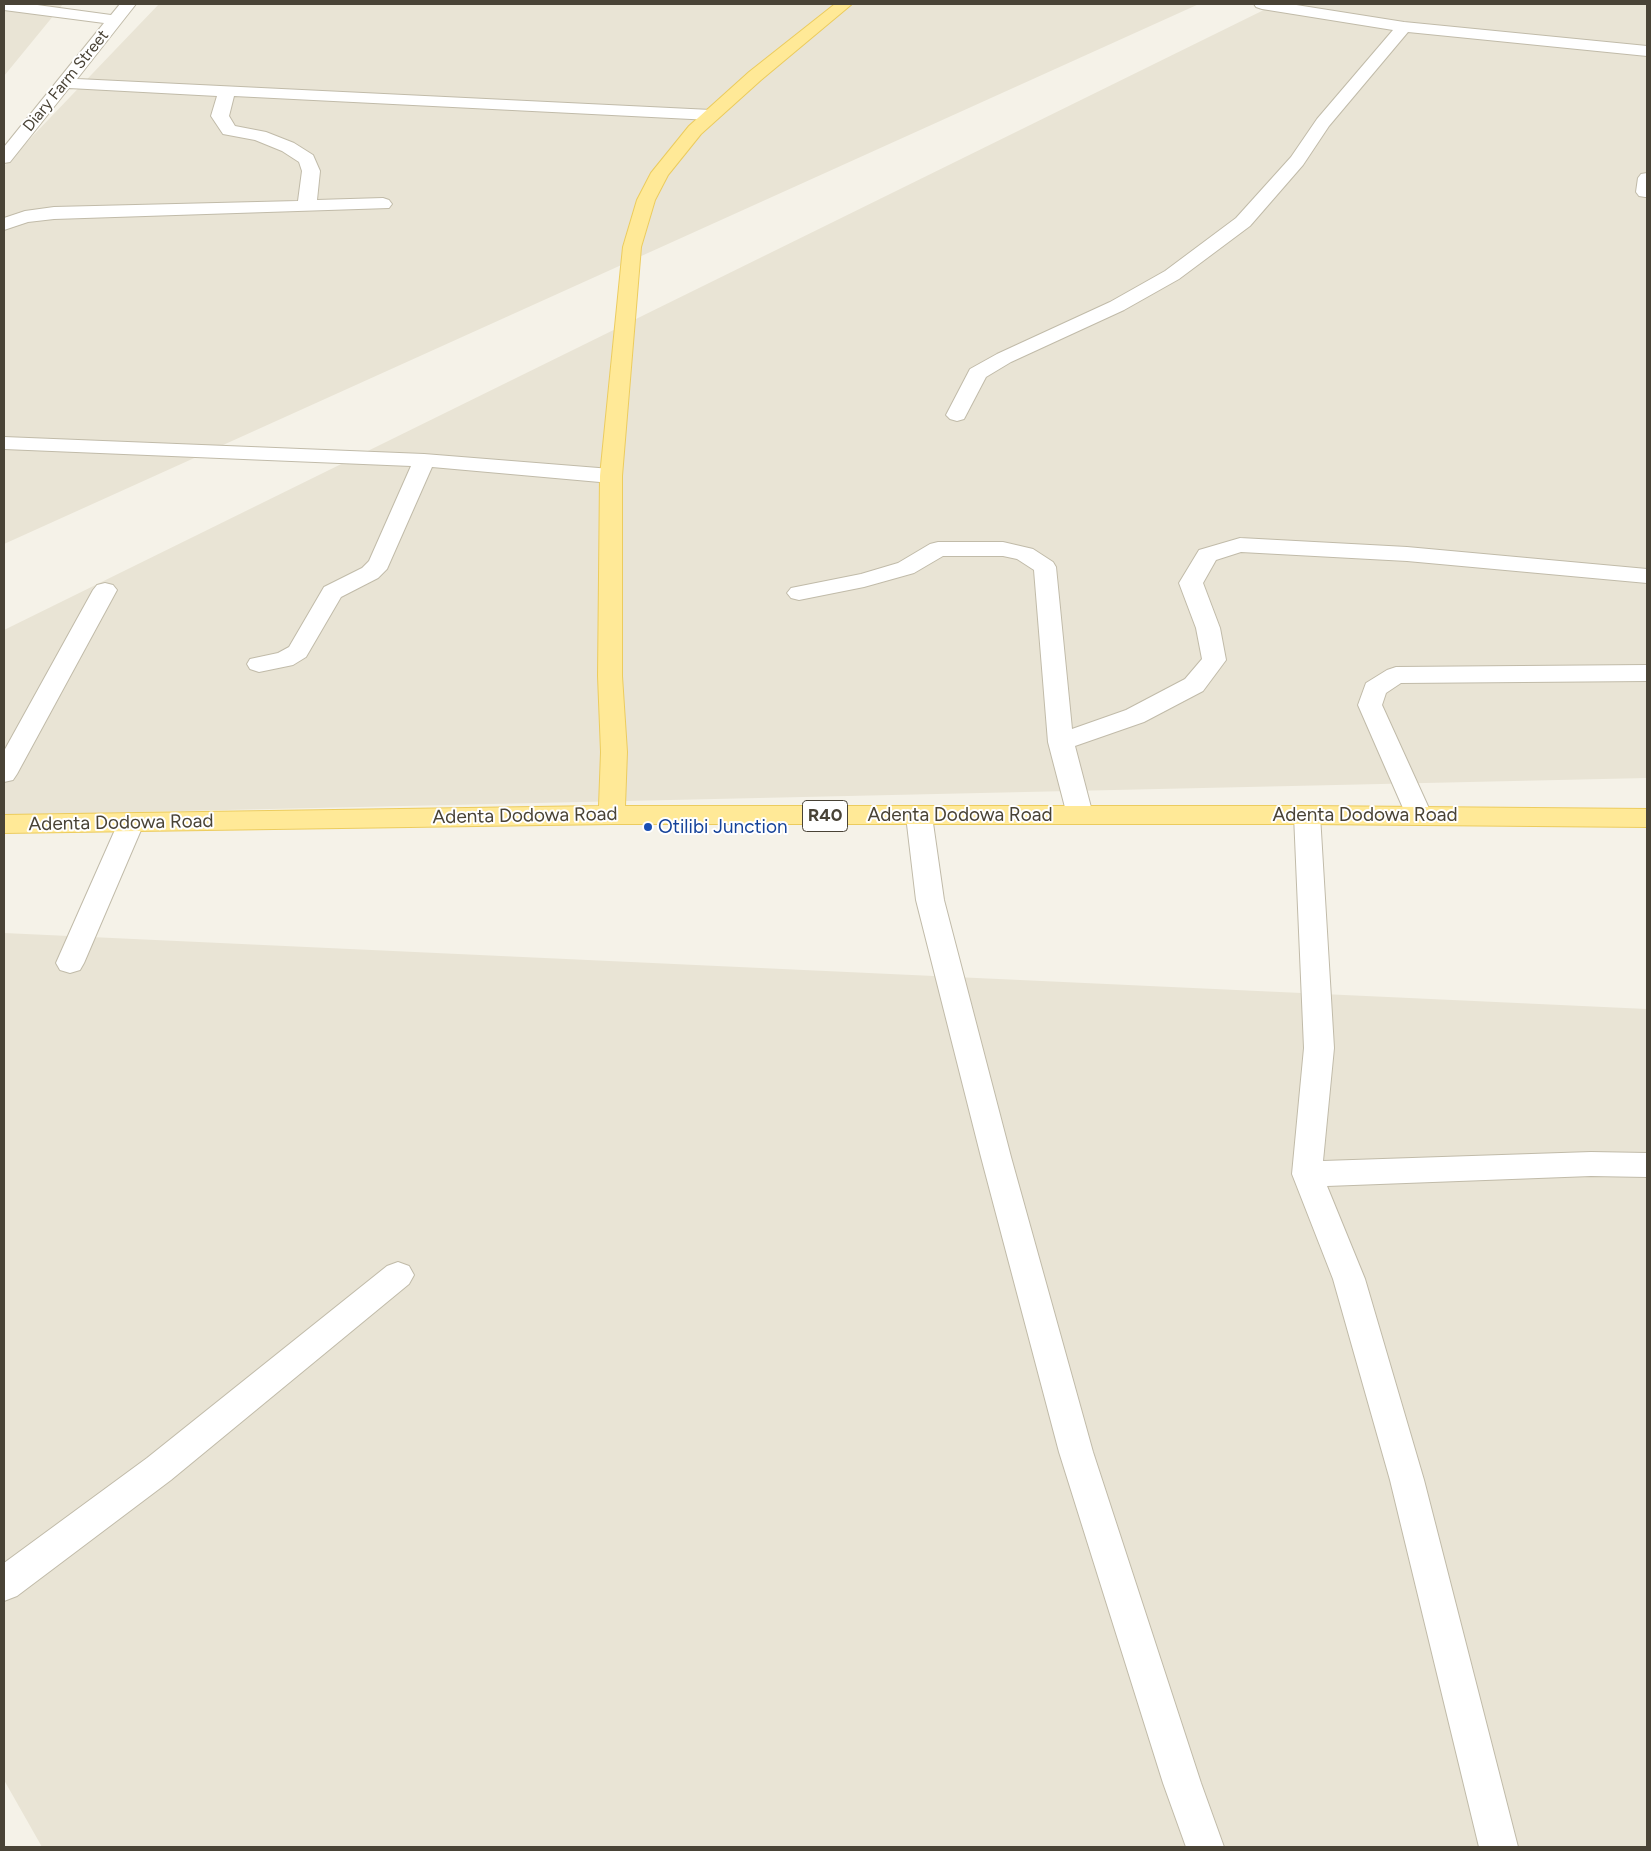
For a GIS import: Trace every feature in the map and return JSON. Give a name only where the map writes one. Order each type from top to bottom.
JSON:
[{"type":"main road","points":[[612,815],[614,752],[610,676],[611,476],[632,247],[646,200],[660,173],[695,130],[755,76],[844,4]]},
{"type":"main road","name":"Adenta Dodowa Road","points":[[4,824],[612,815],[1419,815],[1647,818]]},
{"type":"street","name":"Diary Farm Street","points":[[4,158],[128,4]]},
{"type":"street","points":[[1267,4],[1404,26],[1647,51]]},
{"type":"street","points":[[4,5],[115,20]]},
{"type":"street","points":[[957,415],[977,373],[1004,358],[1116,306],[1172,275],[1244,222],[1298,161],[1323,123],[1404,26]]},
{"type":"street","points":[[64,84],[711,115]]},
{"type":"street","points":[[227,92],[220,116],[229,130],[260,136],[288,147],[307,159],[311,171],[307,206]]},
{"type":"street","points":[[4,224],[25,217],[54,213],[383,204]]},
{"type":"street","points":[[4,443],[424,460],[611,476]]},
{"type":"street","points":[[260,664],[284,660],[298,652],[332,592],[370,573],[379,564],[424,460]]},
{"type":"street","points":[[1061,742],[1135,716],[1194,686],[1214,660],[1208,628],[1191,583],[1207,555],[1240,545],[1407,554],[1647,576]]},
{"type":"street","points":[[799,592],[864,580],[906,568],[938,548],[1003,549],[1025,554],[1045,567],[1061,742],[1080,815]]},
{"type":"street","points":[[4,774],[105,590]]},
{"type":"street","points":[[1419,815],[1370,705],[1375,689],[1396,675],[1647,674]]},
{"type":"street","points":[[1308,815],[1319,1048],[1307,1174],[1349,1279],[1407,1480],[1499,1847]]},
{"type":"street","points":[[919,816],[930,900],[996,1157],[1076,1452],[1182,1783],[1205,1847]]},
{"type":"street","points":[[70,963],[131,823]]},
{"type":"street","points":[[1307,1174],[1591,1164],[1647,1165]]},
{"type":"street","points":[[4,1584],[159,1469],[398,1275]]},
{"type":"shaded area","points":[[4,4],[63,4],[4,76]]},
{"type":"shaded area","points":[[159,4],[1199,4],[4,544],[4,166]]},
{"type":"shaded area","points":[[1276,4],[1647,4],[1647,778],[4,815],[4,630]]},
{"type":"shaded area","points":[[4,933],[1647,1009],[1647,1847],[42,1847],[4,1780]]},
{"type":"place","name":"Otilibi Junction","points":[[648,827]]}]
